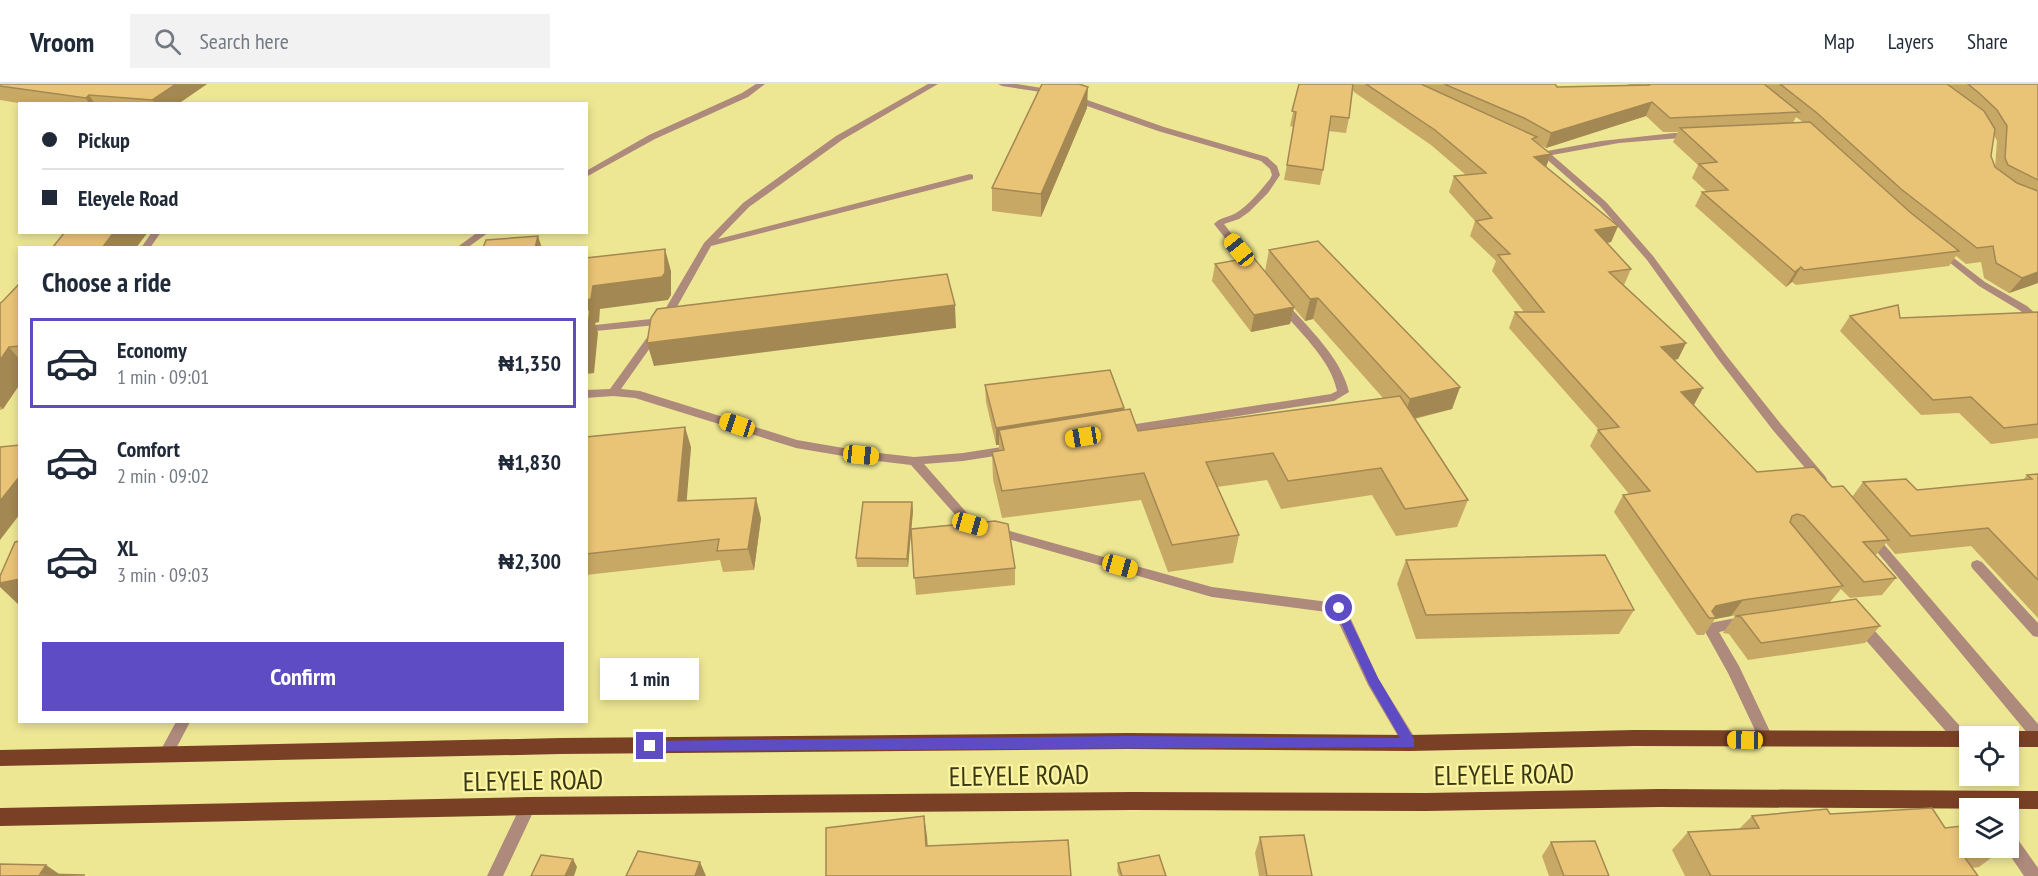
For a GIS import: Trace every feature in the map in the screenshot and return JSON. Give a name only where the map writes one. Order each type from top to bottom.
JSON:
[{"type":"main road","points":[[2019,738],[2038,737]]},
{"type":"main road","name":"ELEYELE ROAD","points":[[0,758],[573,746],[1128,741],[1410,743],[1634,738],[1959,739]]},
{"type":"main road","name":"ELEYELE ROAD","points":[[0,817],[528,806],[1132,801],[1426,802],[1660,798],[1959,804]]},
{"type":"main road","name":"ELEYELE ROAD","points":[[2019,802],[2038,800]]},
{"type":"street","points":[[588,173],[652,137],[745,95],[761,84]]},
{"type":"street","points":[[613,392],[664,321],[707,245],[746,205],[839,138],[934,84]]},
{"type":"street","points":[[1002,84],[1042,88],[1161,129],[1264,159],[1276,175],[1274,182],[1254,199],[1247,211],[1219,224],[1262,279]]},
{"type":"street","points":[[1546,154],[1641,137],[1707,134]]},
{"type":"street","points":[[1525,143],[1546,154],[1603,204],[1650,258],[1762,409],[1830,489]]},
{"type":"street","points":[[707,245],[970,177]]},
{"type":"street","points":[[463,246],[482,234]]},
{"type":"street","points":[[1930,242],[1982,284],[2023,308],[2038,321]]},
{"type":"street","points":[[1116,432],[1334,397],[1343,392],[1343,384],[1322,352],[1277,297]]},
{"type":"street","points":[[2023,308],[2038,307]]},
{"type":"street","points":[[588,329],[664,321]]},
{"type":"street","points":[[588,394],[613,392],[636,394],[678,405],[796,444],[914,461],[963,457],[1017,448]]},
{"type":"street","points":[[914,461],[970,524],[1212,592],[1339,608],[1373,681],[1410,743]]},
{"type":"street","points":[[1860,525],[2038,737]]},
{"type":"street","points":[[1977,565],[2038,632]]},
{"type":"street","points":[[1853,616],[1959,731]]},
{"type":"street","points":[[1761,618],[1710,628],[1734,670],[1767,740]]},
{"type":"street","points":[[165,755],[182,723]]},
{"type":"street","points":[[495,876],[528,806]]},
{"type":"street","points":[[2019,855],[2034,876]]},
{"type":"building","points":[[0,84],[176,84],[152,100],[89,95],[86,98],[0,86]]},
{"type":"building","points":[[1042,84],[1079,84],[1088,87],[1041,194],[992,188]]},
{"type":"building","points":[[1299,84],[1353,84],[1349,118],[1331,116],[1323,170],[1287,165],[1296,112],[1292,111]]},
{"type":"building","points":[[1366,84],[1421,84],[1537,137],[1532,139],[1551,154],[1534,157],[1618,226],[1595,230],[1631,269],[1609,272],[1686,343],[1661,347],[1703,388],[1681,392],[1757,472],[1814,467],[1832,487],[1843,486],[1889,540],[1863,542],[1896,578],[1864,582],[1804,516],[1797,514],[1792,516],[1790,522],[1843,586],[1716,606],[1712,611],[1716,618],[1709,618],[1623,495],[1650,491],[1598,430],[1619,427],[1515,312],[1544,312],[1498,255],[1510,254],[1476,221],[1492,218],[1454,176],[1486,173],[1435,130]]},
{"type":"building","points":[[1444,84],[1555,84],[1557,87],[1764,84],[1799,112],[1670,118],[1652,102],[1551,133],[1524,118]]},
{"type":"building","points":[[1780,84],[1947,84],[1984,111],[1995,129],[1991,156],[1995,167],[2017,183],[2038,191],[2038,272],[2022,278],[1996,263],[1993,246],[1977,248],[1901,189],[1817,113]]},
{"type":"building","points":[[1968,84],[2038,84],[2038,180],[2008,165],[2005,158],[2007,126],[1997,110]]},
{"type":"building","points":[[1810,122],[1911,213],[1959,251],[1804,270],[1801,267],[1795,272],[1702,192],[1728,190],[1699,164],[1717,162],[1680,128]]},
{"type":"building","points":[[63,234],[112,234],[104,246],[54,246]]},
{"type":"building","points":[[538,236],[536,246],[484,246],[486,240]]},
{"type":"building","points":[[1318,241],[1460,387],[1410,399],[1318,298],[1310,299],[1269,250]]},
{"type":"building","points":[[665,249],[665,273],[662,277],[593,286],[591,299],[588,300],[588,258]]},
{"type":"building","points":[[1253,257],[1294,307],[1254,315],[1215,264]]},
{"type":"building","points":[[947,274],[955,305],[647,343],[651,318],[657,309]]},
{"type":"building","points":[[18,285],[18,346],[9,347],[0,360],[0,303]]},
{"type":"building","points":[[1898,305],[1900,318],[2038,312],[2038,424],[2004,428],[1971,397],[1933,400],[1850,316]]},
{"type":"building","points":[[1110,370],[1124,408],[996,428],[985,385]]},
{"type":"building","points":[[1400,396],[1468,500],[1405,509],[1381,468],[1288,481],[1273,453],[1206,462],[1239,535],[1172,545],[1144,473],[1002,491],[992,452],[1004,450],[999,430],[1130,409],[1138,431]]},
{"type":"building","points":[[685,427],[678,501],[756,498],[748,549],[717,551],[719,539],[588,554],[588,437]]},
{"type":"building","points":[[18,445],[18,478],[0,501],[0,447]]},
{"type":"building","points":[[2038,474],[2038,580],[1988,528],[1911,536],[1863,482],[1906,479],[1917,490],[2032,479],[2027,475]]},
{"type":"building","points":[[863,502],[912,502],[907,559],[856,558]]},
{"type":"building","points":[[995,521],[1008,524],[1015,568],[914,578],[911,529]]},
{"type":"building","points":[[18,541],[18,579],[0,583],[0,576],[15,542]]},
{"type":"building","points":[[1605,555],[1634,610],[1426,615],[1406,560]]},
{"type":"building","points":[[1856,599],[1880,626],[1761,643],[1741,617],[1735,616]]},
{"type":"building","points":[[1932,808],[1945,828],[1959,826],[1959,858],[1965,858],[1978,876],[1711,876],[1688,832],[1759,828],[1752,816],[1827,809],[1830,814]]},
{"type":"building","points":[[924,816],[926,846],[1068,840],[1071,876],[826,876],[826,828]]},
{"type":"building","points":[[1304,835],[1312,876],[1267,876],[1260,837]]},
{"type":"building","points":[[1595,841],[1609,876],[1564,876],[1551,842]]},
{"type":"building","points":[[638,851],[700,862],[695,876],[626,876]]},
{"type":"building","points":[[541,855],[573,859],[565,876],[531,876]]},
{"type":"building","points":[[1159,855],[1166,876],[1122,876],[1118,863]]},
{"type":"building","points":[[0,864],[46,865],[40,874],[85,875],[0,876]]},
{"type":"route","points":[[650,746],[1128,741],[1410,743],[1373,681],[1339,608]]}]
